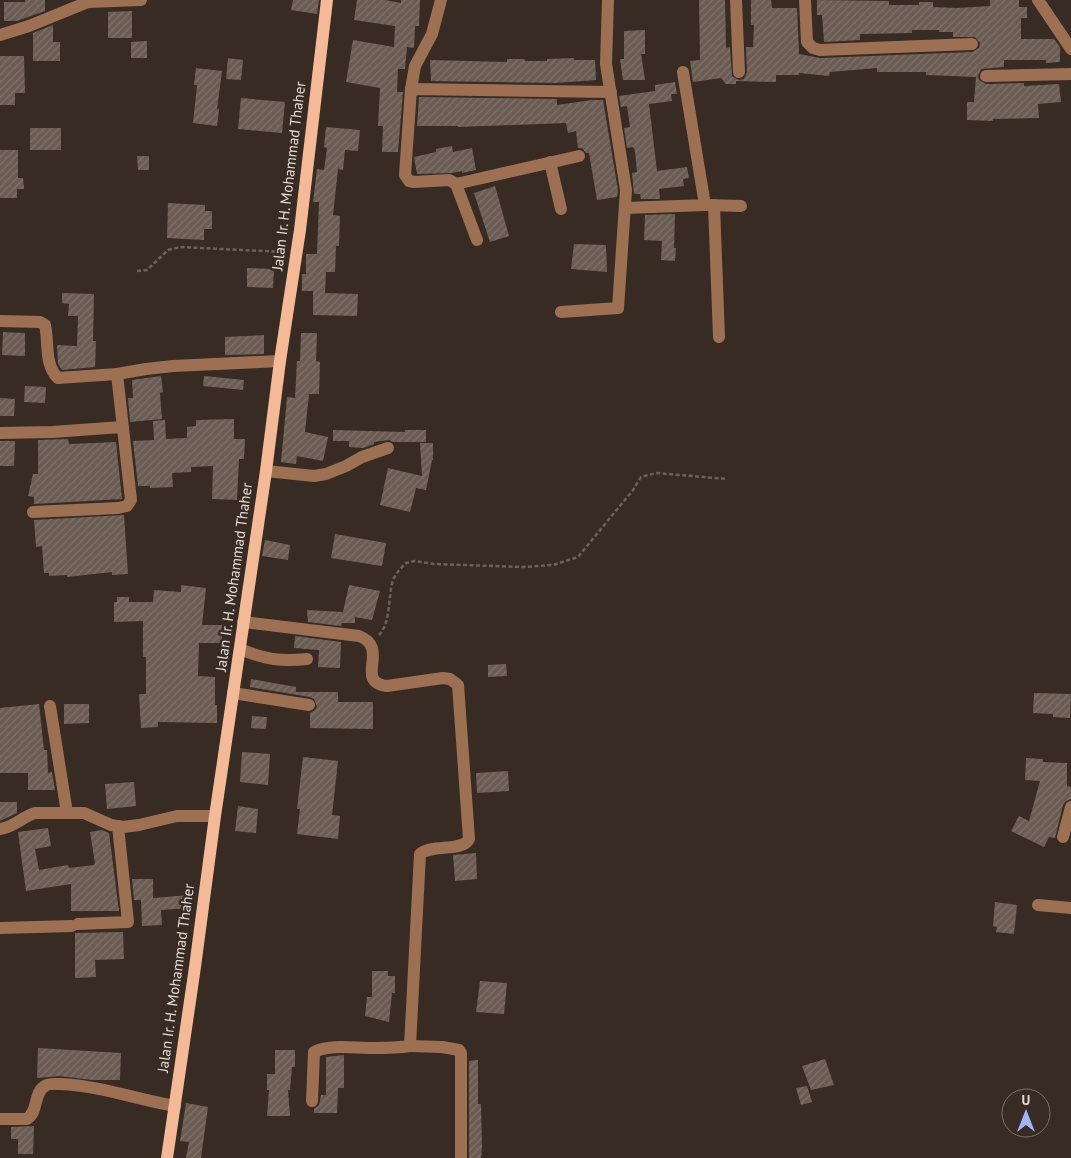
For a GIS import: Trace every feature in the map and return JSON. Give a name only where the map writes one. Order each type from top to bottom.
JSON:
[{"type":"main road","name":"Jalan Ir. H. Mohammad Thaher","points":[[167,1158],[266,471],[296,252],[327,0]]},
{"type":"street","points":[[0,35],[29,26],[88,2],[141,0]]},
{"type":"street","points":[[441,0],[432,34],[415,66],[411,89],[405,176],[409,181],[414,182],[449,180],[456,184],[476,240]]},
{"type":"street","points":[[560,312],[618,308],[626,190],[606,64],[608,0]]},
{"type":"street","points":[[736,0],[740,72]]},
{"type":"street","points":[[805,0],[807,42],[813,48],[820,50],[972,44]]},
{"type":"street","points":[[1038,0],[1071,49]]},
{"type":"street","points":[[683,72],[709,205],[719,337]]},
{"type":"street","points":[[986,76],[1071,74]]},
{"type":"street","points":[[411,89],[611,92]]},
{"type":"street","points":[[456,184],[579,156]]},
{"type":"street","points":[[550,162],[560,208]]},
{"type":"street","points":[[625,208],[709,205],[741,206]]},
{"type":"street","points":[[0,321],[40,322],[45,325],[49,362],[58,378],[117,374],[146,368],[280,361]]},
{"type":"street","points":[[33,512],[118,508],[127,506],[131,500],[117,374]]},
{"type":"street","points":[[0,433],[122,427]]},
{"type":"street","points":[[266,471],[314,476],[326,474],[362,457],[388,448]]},
{"type":"street","points":[[243,622],[358,636],[366,639],[371,643],[373,650],[371,677],[373,682],[379,686],[443,678],[450,679],[458,685],[469,839],[462,846],[432,848],[420,854],[410,1046]]},
{"type":"street","points":[[240,649],[261,658],[291,661],[307,659]]},
{"type":"street","points":[[233,693],[309,705]]},
{"type":"street","points":[[50,706],[67,813]]},
{"type":"street","points":[[1063,837],[1071,807]]},
{"type":"street","points":[[0,830],[14,825],[28,815],[35,813],[84,813],[111,825],[118,826],[139,825],[177,816],[215,816]]},
{"type":"street","points":[[0,928],[128,922],[118,826]]},
{"type":"street","points":[[1038,905],[1071,908]]},
{"type":"street","points":[[312,1100],[314,1052],[320,1049],[410,1046],[442,1047],[459,1050],[461,1053],[461,1158]]},
{"type":"street","points":[[0,1119],[27,1119],[35,1110],[38,1094],[43,1087],[49,1084],[104,1089],[175,1106]]},
{"type":"path","points":[[137,271],[147,270],[168,250],[180,247],[296,252]]},
{"type":"path","points":[[371,643],[382,632],[394,580],[406,563],[523,567],[553,565],[578,557],[633,490],[641,477],[656,473],[727,479]]},
{"type":"building","points":[[25,0],[45,0],[45,11],[17,21],[4,21],[4,2],[25,2]]},
{"type":"building","points":[[293,0],[319,0],[317,14],[291,10]]},
{"type":"building","points":[[357,0],[385,0],[401,3],[401,0],[420,0],[419,26],[415,26],[414,48],[407,47],[405,69],[398,69],[397,92],[403,92],[398,152],[382,152],[383,126],[378,126],[380,88],[346,82],[353,40],[394,47],[395,26],[354,20]]},
{"type":"building","points":[[699,0],[725,0],[726,48],[730,47],[732,76],[739,80],[744,79],[747,72],[746,47],[753,47],[754,25],[751,25],[751,0],[771,0],[772,8],[797,8],[799,54],[820,58],[972,52],[979,48],[980,43],[975,37],[953,37],[953,32],[939,32],[939,30],[912,30],[912,33],[860,34],[860,40],[824,42],[822,15],[817,15],[817,0],[889,1],[889,5],[919,5],[919,2],[933,2],[933,7],[957,8],[990,6],[990,0],[1019,0],[1019,7],[1027,7],[1027,18],[1021,18],[1021,39],[1054,39],[1060,47],[1060,62],[1004,60],[1004,67],[981,69],[978,76],[979,80],[986,84],[1024,83],[1024,86],[1059,84],[1061,102],[1038,104],[1039,118],[993,119],[993,121],[967,120],[967,102],[974,102],[976,77],[926,75],[926,72],[877,72],[877,68],[830,72],[829,76],[799,73],[799,75],[776,75],[776,82],[736,81],[736,84],[726,84],[721,78],[693,82],[690,61],[700,60]]},
{"type":"building","points":[[132,11],[132,38],[108,38],[108,12]]},
{"type":"building","points":[[53,25],[53,42],[60,42],[60,61],[33,61],[33,33]]},
{"type":"building","points":[[645,30],[645,54],[641,54],[645,80],[623,80],[620,59],[624,59],[624,31]]},
{"type":"building","points":[[147,41],[147,58],[131,58],[131,42]]},
{"type":"building","points":[[0,56],[24,56],[25,93],[15,93],[15,105],[0,105]]},
{"type":"building","points":[[228,58],[243,60],[241,80],[226,79]]},
{"type":"building","points":[[574,58],[574,60],[595,60],[596,80],[556,83],[431,81],[430,60],[507,62],[507,59],[547,61],[547,59]]},
{"type":"building","points":[[196,68],[222,71],[217,109],[219,109],[217,126],[193,123],[197,85],[194,85]]},
{"type":"building","points":[[675,82],[677,94],[671,94],[672,101],[649,104],[657,171],[687,167],[689,178],[683,179],[684,186],[659,189],[660,199],[641,199],[640,194],[634,194],[632,173],[637,172],[635,151],[633,147],[627,148],[624,128],[630,127],[627,106],[621,107],[619,96],[655,91],[655,85]]},
{"type":"building","points":[[419,97],[557,99],[557,105],[603,100],[618,190],[617,197],[597,200],[589,153],[586,153],[582,148],[578,148],[576,131],[568,133],[566,123],[458,127],[417,126]]},
{"type":"building","points":[[241,98],[285,102],[282,133],[238,129]]},
{"type":"building","points":[[326,127],[360,130],[358,151],[345,150],[343,170],[338,169],[333,215],[340,216],[339,246],[336,246],[335,272],[326,272],[325,293],[358,294],[357,316],[313,315],[313,291],[302,291],[302,274],[306,274],[306,254],[317,254],[319,202],[313,202],[317,169],[324,170],[327,148],[324,147]]},
{"type":"building","points":[[30,128],[61,128],[61,150],[30,150]]},
{"type":"building","points":[[452,146],[453,152],[472,148],[476,170],[462,173],[462,171],[417,174],[414,157],[436,152],[436,149]]},
{"type":"building","points":[[0,150],[18,150],[18,178],[23,178],[24,189],[17,189],[17,198],[0,198]]},
{"type":"building","points":[[137,156],[149,156],[149,170],[138,170]]},
{"type":"building","points":[[495,186],[509,236],[490,242],[474,193]]},
{"type":"building","points":[[168,203],[205,205],[205,211],[212,211],[212,229],[204,229],[204,240],[167,238]]},
{"type":"building","points":[[675,214],[675,261],[661,260],[662,241],[644,240],[645,215]]},
{"type":"building","points":[[574,244],[606,245],[607,272],[571,269]]},
{"type":"building","points":[[247,268],[274,269],[273,288],[247,287]]},
{"type":"building","points":[[62,293],[94,294],[93,341],[96,341],[95,367],[62,370],[58,364],[57,345],[77,346],[78,316],[68,316],[69,304],[62,303]]},
{"type":"building","points":[[3,332],[25,333],[25,356],[2,355]]},
{"type":"building","points":[[301,333],[317,333],[316,361],[320,362],[319,394],[309,394],[305,432],[328,437],[323,461],[297,456],[296,464],[281,462],[287,397],[295,398],[297,361],[300,361]]},
{"type":"building","points":[[264,335],[264,354],[225,355],[225,337]]},
{"type":"building","points":[[161,376],[163,392],[160,393],[162,419],[130,422],[128,398],[133,398],[132,380]]},
{"type":"building","points":[[204,376],[244,380],[243,390],[203,386]]},
{"type":"building","points":[[25,386],[46,387],[45,403],[24,402]]},
{"type":"building","points":[[0,398],[15,399],[14,416],[0,416]]},
{"type":"building","points":[[234,419],[234,439],[245,439],[244,459],[239,459],[237,500],[212,499],[213,466],[191,467],[191,472],[172,473],[173,487],[150,488],[150,486],[138,486],[133,441],[154,440],[153,421],[165,420],[166,439],[187,438],[187,427],[196,426],[196,420]]},
{"type":"building","points":[[333,430],[405,432],[405,430],[426,430],[426,442],[393,442],[389,440],[374,442],[374,444],[363,448],[349,447],[349,441],[333,441]]},
{"type":"building","points":[[68,439],[69,444],[116,442],[122,499],[34,504],[34,497],[28,496],[33,474],[38,474],[38,440]]},
{"type":"building","points":[[0,441],[15,441],[14,466],[0,466]]},
{"type":"building","points":[[420,443],[433,443],[433,460],[426,490],[416,488],[410,512],[380,505],[388,468],[422,476]]},
{"type":"building","points":[[124,515],[128,574],[112,575],[112,572],[67,577],[67,575],[49,576],[49,573],[44,573],[42,546],[36,547],[34,520]]},
{"type":"building","points":[[335,534],[386,543],[382,566],[331,558]]},
{"type":"building","points":[[265,540],[290,545],[288,560],[262,556]]},
{"type":"building","points":[[181,585],[206,588],[202,625],[222,625],[222,643],[199,643],[198,676],[215,677],[217,723],[158,722],[158,727],[141,728],[139,694],[146,694],[146,657],[143,657],[143,621],[114,622],[114,602],[117,602],[117,597],[129,597],[129,602],[153,602],[154,590],[181,592]]},
{"type":"building","points":[[349,585],[380,591],[372,620],[355,617],[355,623],[342,623],[341,626],[308,622],[307,610],[343,612]]},
{"type":"building","points":[[295,636],[341,642],[340,668],[318,667],[319,650],[294,648]]},
{"type":"building","points":[[506,664],[507,676],[488,677],[488,665]]},
{"type":"building","points":[[251,679],[296,687],[296,692],[338,692],[338,702],[373,702],[373,729],[310,728],[310,713],[317,707],[314,699],[250,687]]},
{"type":"building","points":[[1034,693],[1071,694],[1070,718],[1053,717],[1053,714],[1033,713]]},
{"type":"building","points":[[39,704],[44,750],[47,750],[48,773],[52,772],[55,790],[28,790],[28,773],[0,773],[0,708]]},
{"type":"building","points":[[64,704],[89,704],[89,723],[64,724]]},
{"type":"building","points":[[252,716],[267,717],[266,729],[251,728]]},
{"type":"building","points":[[242,752],[270,754],[268,785],[240,782]]},
{"type":"building","points":[[303,757],[338,761],[332,815],[340,816],[338,839],[297,834],[300,809],[297,809]]},
{"type":"building","points":[[1026,758],[1043,759],[1043,762],[1067,763],[1067,786],[1071,787],[1071,799],[1063,805],[1055,838],[1049,837],[1044,847],[1011,831],[1019,816],[1029,821],[1040,781],[1025,780]]},
{"type":"building","points":[[508,771],[509,791],[477,793],[476,773]]},
{"type":"building","points":[[134,782],[136,806],[107,809],[105,784]]},
{"type":"building","points":[[0,802],[17,802],[17,813],[0,821]]},
{"type":"building","points":[[238,806],[258,809],[256,833],[235,831]]},
{"type":"building","points":[[48,828],[51,846],[35,849],[39,870],[68,865],[69,868],[94,865],[90,832],[102,830],[109,833],[119,911],[71,911],[71,884],[26,891],[18,832]]},
{"type":"building","points":[[476,853],[477,879],[455,881],[453,855]]},
{"type":"building","points":[[132,879],[153,879],[153,898],[189,895],[190,908],[161,910],[162,925],[142,926],[141,900],[134,900]]},
{"type":"building","points":[[995,902],[1017,905],[1014,934],[996,932],[997,927],[993,926]]},
{"type":"building","points":[[123,932],[124,959],[95,960],[96,977],[75,978],[75,933]]},
{"type":"building","points":[[372,971],[388,971],[388,976],[395,976],[395,993],[392,993],[389,1022],[365,1016],[367,997],[372,997]]},
{"type":"building","points":[[480,981],[507,983],[504,1014],[476,1012]]},
{"type":"building","points":[[38,1048],[121,1053],[120,1080],[92,1080],[60,1076],[37,1078]]},
{"type":"building","points":[[275,1050],[295,1050],[295,1067],[292,1067],[290,1090],[288,1090],[290,1116],[267,1116],[269,1090],[267,1090],[267,1074],[275,1074]]},
{"type":"building","points":[[344,1055],[344,1088],[338,1088],[337,1113],[314,1113],[314,1109],[319,1105],[321,1095],[326,1095],[326,1057]]},
{"type":"building","points":[[825,1059],[834,1085],[811,1090],[802,1066]]},
{"type":"building","points":[[478,1060],[478,1104],[481,1104],[481,1158],[469,1158],[469,1061]]},
{"type":"building","points":[[807,1086],[812,1102],[801,1105],[796,1088]]},
{"type":"building","points":[[186,1103],[208,1107],[201,1158],[186,1158],[189,1142],[180,1141]]},
{"type":"building","points":[[34,1126],[33,1154],[18,1154],[18,1139],[11,1139],[11,1127]]}]
